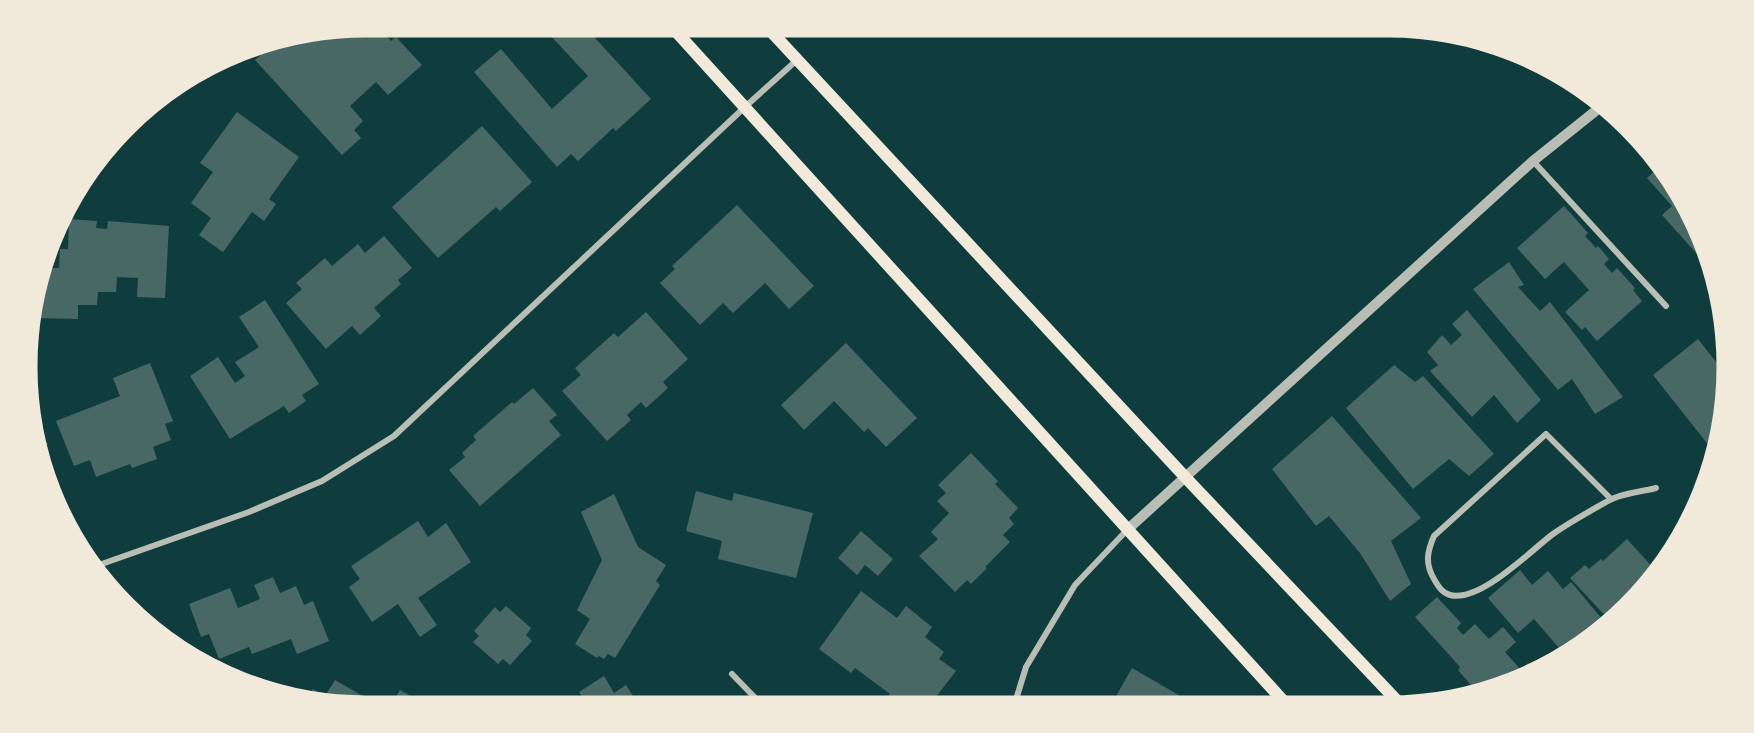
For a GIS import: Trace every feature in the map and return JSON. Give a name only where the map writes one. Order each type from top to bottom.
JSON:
[{"type":"main road","points":[[680,36],[1280,697]]},
{"type":"main road","points":[[775,36],[1186,478],[1393,697]]},
{"type":"street","points":[[101,564],[249,512],[322,481],[393,436],[797,60]]},
{"type":"street","points":[[1017,697],[1026,667],[1075,585],[1127,530],[1533,161],[1597,111]]},
{"type":"street","points":[[1533,161],[1666,306]]},
{"type":"street","points":[[1611,499],[1546,434],[1434,536],[1427,551],[1431,574],[1438,587],[1448,595],[1462,596],[1476,591],[1514,567],[1553,534],[1611,499],[1656,488]]},
{"type":"street","points":[[732,674],[754,697]]},
{"type":"building","points":[[387,36],[391,41],[396,37],[422,65],[388,95],[376,82],[350,106],[363,121],[354,130],[361,138],[342,155],[255,60],[263,53],[302,42],[345,37]]},
{"type":"building","points":[[551,36],[595,36],[651,99],[616,131],[613,128],[578,161],[571,154],[557,167],[474,72],[501,49],[552,109],[588,76]]},
{"type":"building","points":[[237,112],[299,157],[269,199],[276,204],[264,221],[252,212],[223,252],[199,235],[211,218],[191,203],[213,172],[200,163]]},
{"type":"building","points":[[482,126],[532,182],[500,211],[496,207],[438,258],[392,207]]},
{"type":"building","points":[[1654,171],[1684,220],[1698,256],[1662,215],[1672,206],[1647,178]]},
{"type":"building","points":[[737,205],[814,286],[789,309],[765,283],[733,313],[723,303],[700,325],[660,283],[675,269],[672,266]]},
{"type":"building","points":[[1564,206],[1588,233],[1585,236],[1609,259],[1604,264],[1612,273],[1617,268],[1635,288],[1633,290],[1642,301],[1597,341],[1585,327],[1582,330],[1565,312],[1589,290],[1564,262],[1545,279],[1517,248]]},
{"type":"building","points":[[70,219],[97,221],[96,228],[107,229],[108,221],[169,226],[165,298],[137,297],[138,278],[117,277],[116,292],[98,292],[97,305],[78,305],[78,319],[40,318],[51,268],[59,268],[60,249],[68,249]]},
{"type":"building","points":[[384,236],[412,268],[398,280],[401,284],[374,308],[381,316],[360,335],[352,326],[326,349],[286,303],[302,289],[296,283],[325,258],[332,266],[358,244],[365,253]]},
{"type":"building","points":[[1509,262],[1524,285],[1518,287],[1540,311],[1550,302],[1623,397],[1595,414],[1572,379],[1558,390],[1473,289]]},
{"type":"building","points":[[265,300],[319,384],[302,395],[306,401],[289,413],[284,406],[230,439],[190,376],[218,357],[235,383],[245,376],[235,362],[259,347],[239,317]]},
{"type":"building","points":[[1467,310],[1541,400],[1517,423],[1494,395],[1472,417],[1430,371],[1438,365],[1427,352],[1442,335],[1451,345],[1462,335],[1452,324]]},
{"type":"building","points":[[646,312],[688,359],[663,382],[668,388],[646,408],[641,402],[627,415],[631,420],[607,441],[562,391],[581,375],[575,368],[614,333],[618,337]]},
{"type":"building","points":[[1698,339],[1718,364],[1715,410],[1709,445],[1653,375]]},
{"type":"building","points":[[846,343],[917,418],[886,447],[868,428],[864,432],[834,401],[804,430],[781,405]]},
{"type":"building","points":[[150,363],[173,421],[165,424],[171,440],[153,447],[157,459],[132,468],[130,464],[96,477],[90,460],[74,466],[56,421],[120,396],[113,378]]},
{"type":"building","points":[[1394,365],[1415,382],[1423,376],[1494,454],[1469,476],[1449,459],[1413,489],[1346,408]]},
{"type":"building","points":[[533,388],[557,415],[549,421],[561,435],[480,506],[449,470],[465,457],[462,453],[476,440],[473,436],[512,402],[514,404]]},
{"type":"building","points":[[1332,416],[1421,518],[1391,541],[1411,584],[1390,601],[1360,553],[1329,516],[1316,526],[1272,469]]},
{"type":"building","points":[[971,453],[998,481],[995,484],[1018,508],[1009,518],[1014,524],[1003,535],[1010,542],[971,584],[967,580],[955,592],[919,556],[938,539],[931,532],[949,513],[937,501],[946,493],[938,485]]},
{"type":"building","points":[[696,491],[732,501],[734,493],[813,513],[796,578],[718,559],[722,541],[686,531]]},
{"type":"building","points":[[614,494],[638,547],[666,565],[656,581],[660,585],[615,658],[608,654],[604,659],[599,656],[597,658],[575,644],[590,619],[577,610],[602,560],[581,512]]},
{"type":"building","points":[[418,521],[428,537],[446,523],[471,562],[418,598],[437,625],[420,637],[398,604],[372,622],[349,587],[360,579],[351,566]]},
{"type":"building","points":[[861,531],[893,559],[878,576],[865,565],[857,575],[838,558]]},
{"type":"building","points":[[1627,539],[1651,566],[1605,615],[1570,578],[1585,565],[1589,569],[1601,559],[1603,561]]},
{"type":"building","points":[[1520,570],[1532,585],[1548,571],[1563,589],[1571,582],[1601,618],[1560,649],[1534,619],[1518,633],[1488,598]]},
{"type":"building","points":[[273,577],[280,593],[296,586],[304,605],[313,601],[329,641],[297,654],[291,639],[252,654],[249,647],[219,659],[209,634],[201,637],[189,604],[230,588],[238,608],[260,599],[254,585]]},
{"type":"building","points":[[861,591],[897,618],[906,606],[932,627],[925,637],[944,652],[939,659],[956,671],[936,697],[887,697],[890,694],[855,668],[851,673],[819,649]]},
{"type":"building","points":[[1437,597],[1461,623],[1457,628],[1463,635],[1475,624],[1489,639],[1503,627],[1516,642],[1505,652],[1520,669],[1472,686],[1458,670],[1460,667],[1415,617]]},
{"type":"building","points":[[506,606],[531,628],[526,635],[532,641],[510,665],[503,659],[498,664],[473,642],[479,636],[474,631],[495,607],[500,612]]},
{"type":"building","points":[[1132,668],[1182,697],[1116,697]]},
{"type":"building","points":[[604,676],[614,693],[626,685],[634,697],[582,697],[579,692]]},
{"type":"building","points":[[335,680],[364,697],[345,696],[326,694]]},
{"type":"building","points":[[400,690],[412,697],[396,697]]}]
